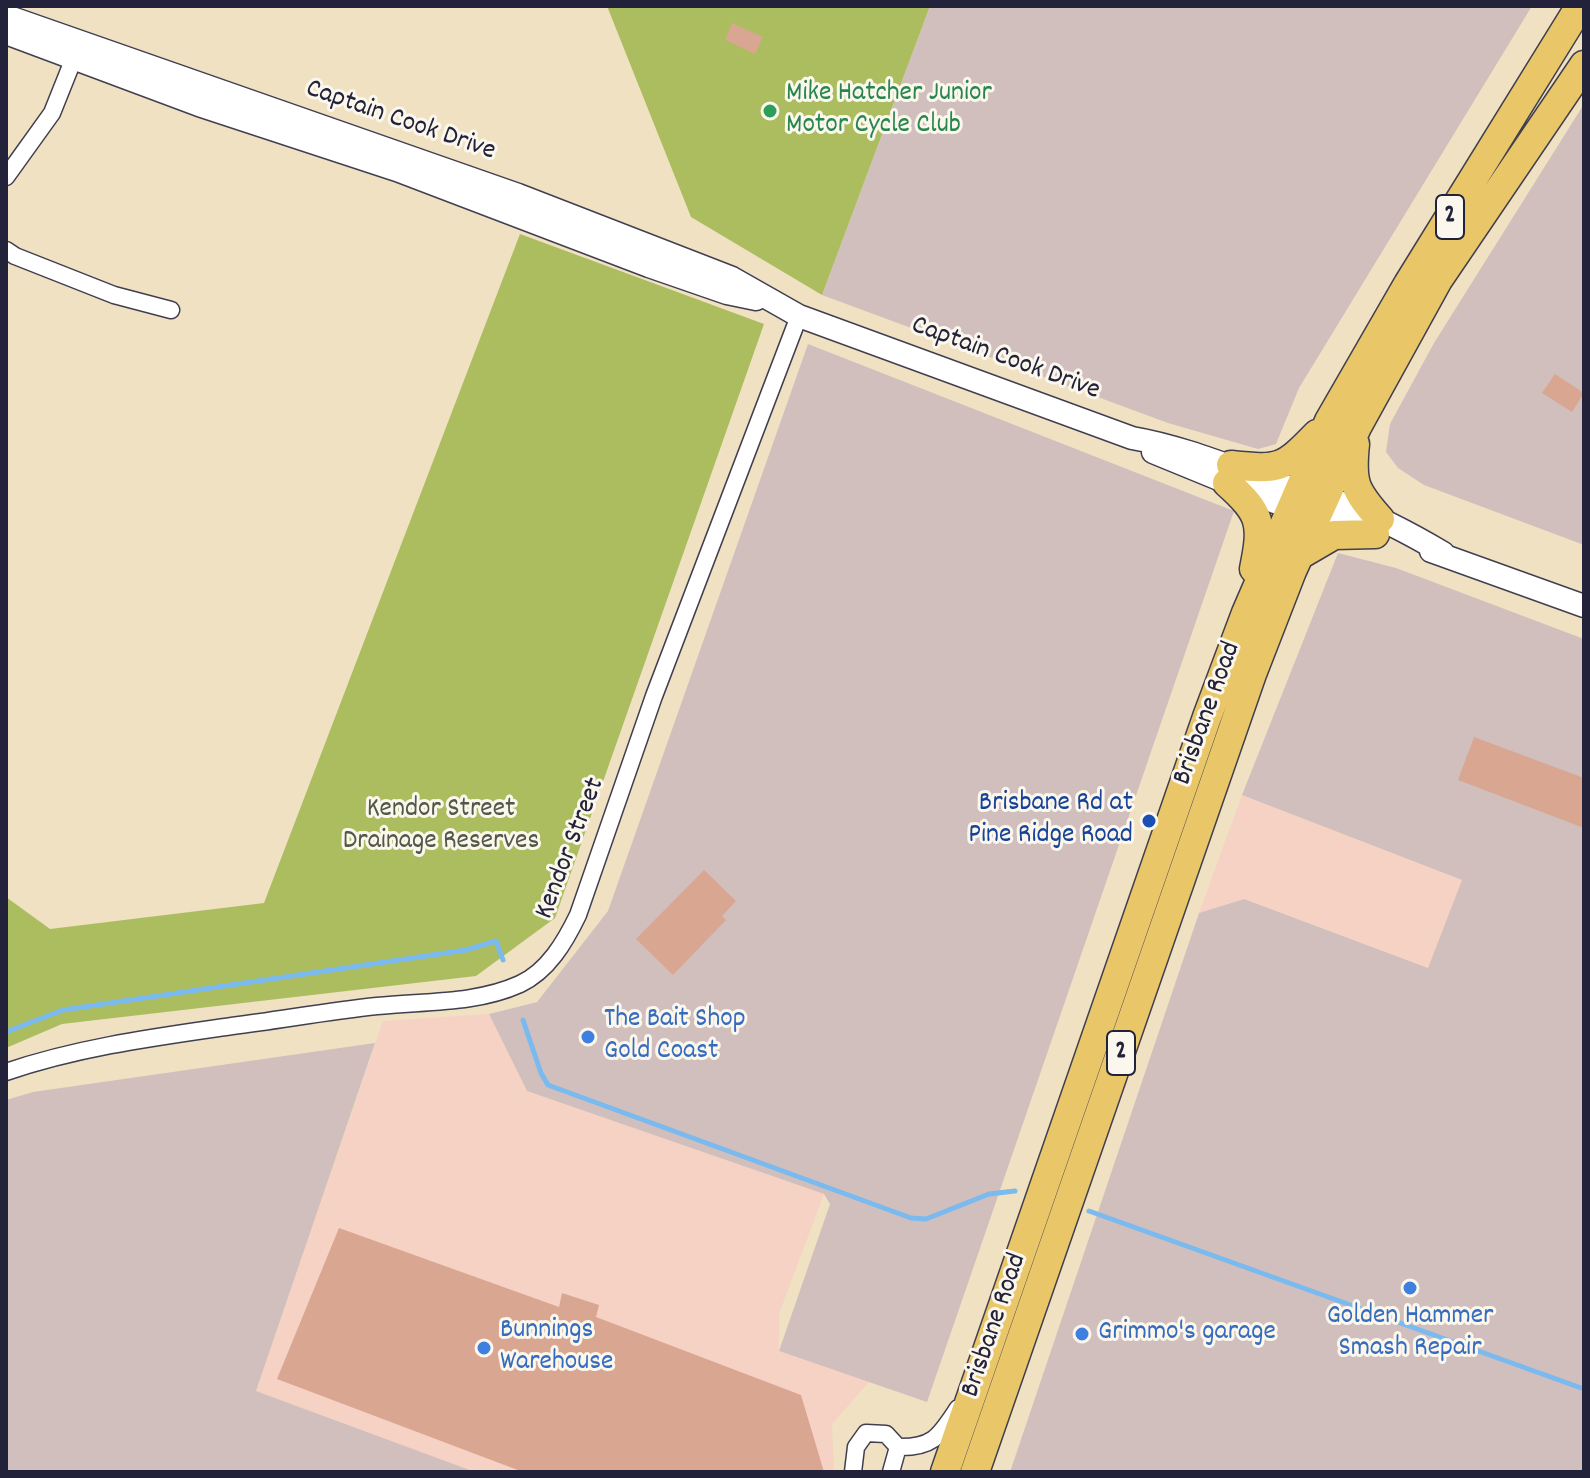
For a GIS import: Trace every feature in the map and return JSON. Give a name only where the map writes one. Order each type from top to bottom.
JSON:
[{"type":"highway","name":"Brisbane Road","points":[[945,1472],[1138,913],[1246,613],[1308,502],[1408,284],[1580,6]]},
{"type":"highway","name":"Brisbane Road","points":[[1343,424],[1584,65]]},
{"type":"highway","points":[[1246,613],[1260,528],[1229,474],[1287,463],[1343,424],[1353,482],[1377,526],[1334,535],[1298,556]]},
{"type":"highway","name":"Brisbane Road","points":[[975,1472],[1252,674],[1298,556],[1308,502]]},
{"type":"street","name":"Captain Cook Drive","points":[[6,16],[76,51]]},
{"type":"street","name":"Captain Cook Drive","points":[[6,33],[76,51],[530,199],[732,278],[799,316],[1132,438],[1158,456],[1229,474],[1377,526],[1584,606]]},
{"type":"street","points":[[6,177],[52,113],[76,51]]},
{"type":"street","points":[[6,250],[114,295],[171,310]]},
{"type":"street","name":"Kendor Street","points":[[6,1072],[121,1042],[377,1006],[450,1001],[495,994],[523,983],[545,966],[567,938],[578,915],[654,696],[799,316]]},
{"type":"street","points":[[853,1472],[856,1447],[866,1433],[886,1434],[898,1447],[921,1447],[932,1442],[978,1378]]},
{"type":"street","points":[[891,1472],[898,1447]]},
{"type":"shaded area","points":[[930,6],[1532,6],[1299,388],[1276,444],[1258,449],[1168,423],[822,295]]},
{"type":"shaded area","points":[[1584,104],[1584,545],[1424,485],[1398,468],[1386,452],[1390,424],[1434,343]]},
{"type":"shaded area","points":[[808,344],[1234,511],[927,1402],[779,1351],[830,1204],[824,1194],[527,1091],[489,1014],[537,1002],[608,911]]},
{"type":"shaded area","points":[[1338,553],[1396,568],[1584,639],[1584,1472],[1010,1472],[1199,913],[1244,899],[1428,968],[1462,880],[1242,795]]},
{"type":"shaded area","points":[[1242,795],[1462,880],[1428,968],[1244,899],[1199,913]]},
{"type":"shaded area","points":[[489,1014],[527,1091],[824,1194],[779,1314],[779,1351],[869,1382],[832,1424],[834,1472],[473,1472],[256,1391],[383,1021]]},
{"type":"shaded area","points":[[375,1043],[256,1391],[475,1472],[6,1472],[6,1100],[33,1092]]},
{"type":"green space","name":"Mike Hatcher Junior Motor Cycle Club","points":[[607,6],[930,6],[822,295],[691,217]]},
{"type":"green space","name":"Kendor Street Drainage Reserves","points":[[520,234],[764,324],[555,918],[476,976],[62,1024],[6,1048],[6,897],[50,929],[264,903]]},
{"type":"building","points":[[732,23],[763,37],[755,54],[725,40]]},
{"type":"building","points":[[1555,374],[1584,393],[1572,412],[1542,393]]},
{"type":"building","points":[[1474,737],[1584,778],[1584,828],[1458,780]]},
{"type":"building","points":[[704,870],[736,901],[722,916],[726,920],[673,975],[636,939]]},
{"type":"building","name":"Bunnings Warehouse","points":[[339,1228],[559,1307],[562,1293],[599,1305],[596,1317],[801,1395],[824,1472],[523,1472],[277,1379]]},
{"type":"waterway","points":[[6,1032],[63,1010],[466,950],[496,941],[503,960]]},
{"type":"waterway","points":[[523,1020],[548,1085],[911,1218],[926,1219],[989,1194],[1015,1191]]},
{"type":"waterway","points":[[1089,1211],[1584,1389]]},
{"type":"place","name":"Mike Hatcher Junior Motor Cycle Club","points":[[770,111]]},
{"type":"place","name":"Brisbane Rd at Pine Ridge Road","points":[[1149,821]]},
{"type":"place","name":"The Bait Shop Gold Coast","points":[[588,1037]]},
{"type":"place","name":"Golden Hammer Smash Repair","points":[[1410,1288]]},
{"type":"place","name":"Grimmo's garage","points":[[1082,1334]]},
{"type":"place","name":"Bunnings Warehouse","points":[[484,1348]]}]
